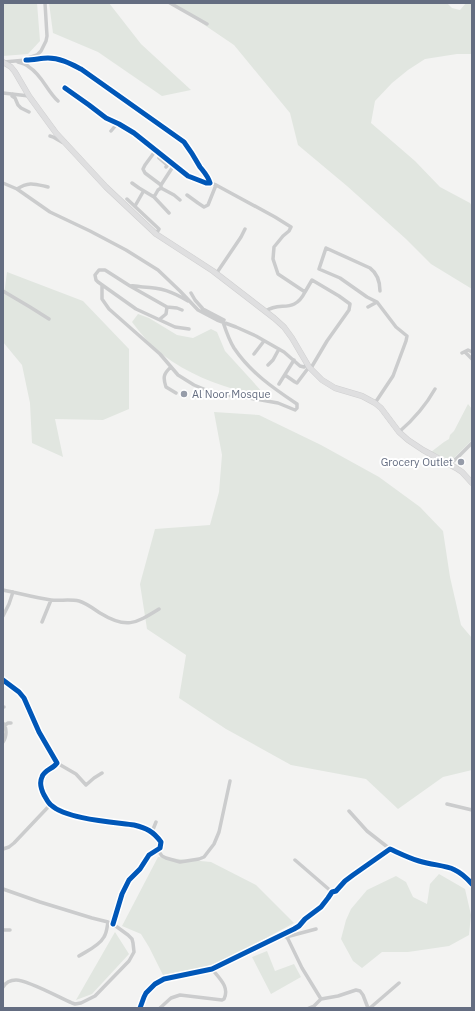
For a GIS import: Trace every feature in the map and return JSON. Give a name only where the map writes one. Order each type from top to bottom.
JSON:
[{"type":"main road","points":[[4,62],[15,72],[29,96],[56,133],[106,187],[156,234],[216,274],[266,311],[284,327],[309,366],[322,380],[341,392],[362,396],[375,403],[399,432],[412,443],[462,472],[472,482]]},
{"type":"street","points":[[26,60],[37,55],[46,42],[45,3]]},
{"type":"street","points":[[170,3],[207,24]]},
{"type":"street","points":[[4,62],[49,58],[67,62],[82,69],[180,139],[188,147],[199,166],[209,178],[210,183]]},
{"type":"street","points":[[17,61],[30,67],[42,80],[58,102]]},
{"type":"street","points":[[65,88],[106,118],[134,132],[188,176],[193,179],[216,185],[291,227],[274,247],[273,259],[278,274],[305,292]]},
{"type":"street","points":[[3,93],[29,96]]},
{"type":"street","points":[[13,94],[12,96],[18,104],[29,112]]},
{"type":"street","points":[[111,131],[116,125],[119,124]]},
{"type":"street","points":[[50,136],[59,142],[66,144]]},
{"type":"street","points":[[156,150],[143,169],[145,173],[180,200]]},
{"type":"street","points":[[161,154],[159,158],[166,164],[166,167]]},
{"type":"street","points":[[154,197],[174,165]]},
{"type":"street","points":[[3,183],[17,189],[50,212],[110,241],[158,270],[198,310],[217,320],[243,330],[279,349],[304,367],[309,366]]},
{"type":"street","points":[[17,189],[22,185],[32,183],[48,187]]},
{"type":"street","points":[[132,183],[154,197],[169,213]]},
{"type":"street","points":[[187,195],[204,207],[208,205],[216,185]]},
{"type":"street","points":[[135,206],[143,192]]},
{"type":"street","points":[[127,199],[159,229],[156,234]]},
{"type":"street","points":[[216,274],[245,229]]},
{"type":"street","points":[[375,403],[393,376],[406,341],[406,336],[396,327],[376,302],[340,278],[319,269],[326,248],[374,271],[380,283],[380,291]]},
{"type":"street","points":[[182,310],[168,307],[105,270],[102,269],[97,272],[95,277],[96,280],[102,286],[136,309],[175,327],[189,329]]},
{"type":"street","points":[[266,311],[271,308],[298,302],[312,280],[350,304],[349,310],[297,383],[285,375]]},
{"type":"street","points":[[130,286],[135,285],[161,289],[172,292],[190,302]]},
{"type":"street","points":[[102,286],[102,299],[109,309],[160,354],[178,375],[194,385],[218,395],[238,396],[278,403],[295,410],[298,408],[296,404],[250,369],[234,347],[221,318],[204,308],[195,300],[191,293]]},
{"type":"street","points":[[3,290],[49,319]]},
{"type":"street","points":[[368,307],[376,302]]},
{"type":"street","points":[[160,319],[166,314],[168,307]]},
{"type":"street","points":[[254,354],[264,341]]},
{"type":"street","points":[[268,365],[273,360],[279,349]]},
{"type":"street","points":[[472,352],[468,350],[463,352],[472,359]]},
{"type":"street","points":[[279,384],[294,360]]},
{"type":"street","points":[[170,366],[165,372],[163,380],[166,387],[176,393]]},
{"type":"street","points":[[399,432],[413,418],[435,389]]},
{"type":"street","points":[[449,464],[472,443]]},
{"type":"street","points":[[3,590],[51,600],[78,601],[113,621],[122,623],[132,623],[159,609]]},
{"type":"street","points":[[3,616],[13,592]]},
{"type":"street","points":[[42,622],[51,600]]},
{"type":"street","points":[[3,680],[19,692],[24,698],[40,736],[57,763],[76,774],[86,785],[102,773]]},
{"type":"street","points":[[3,742],[6,733],[4,724],[10,722]]},
{"type":"street","points":[[57,763],[44,773],[41,780],[42,789],[50,805],[61,811],[87,819],[134,825],[152,832],[161,842],[160,848],[149,856],[129,880],[122,894],[113,924]]},
{"type":"street","points":[[157,849],[162,856],[180,862],[204,857],[214,844],[219,832],[230,781]]},
{"type":"street","points":[[447,804],[472,810]]},
{"type":"street","points":[[3,849],[14,843],[50,805]]},
{"type":"street","points":[[349,811],[367,831],[390,849],[418,860],[450,867],[465,876],[472,884]]},
{"type":"street","points":[[152,832],[156,822]]},
{"type":"street","points":[[140,1008],[144,996],[149,989],[164,979],[212,969],[285,936],[321,907],[332,892],[336,891],[346,880],[390,849]]},
{"type":"street","points":[[295,860],[332,892]]},
{"type":"street","points":[[3,889],[113,924],[128,934],[132,939],[134,952],[129,961],[100,991],[91,999],[78,1004],[72,1003],[22,981],[17,980],[8,982],[3,987]]},
{"type":"street","points":[[79,956],[92,948],[102,939],[107,930],[108,922]]},
{"type":"street","points":[[285,936],[316,929]]},
{"type":"street","points":[[3,930],[10,930]]},
{"type":"street","points":[[285,936],[321,999]]},
{"type":"street","points":[[160,1008],[171,998],[180,996],[224,999],[226,993],[225,986],[212,969]]},
{"type":"street","points":[[309,1008],[314,1006],[321,999],[338,996],[356,990],[363,995],[369,1008],[399,983]]},
{"type":"shaded area","points":[[3,3],[37,3],[40,41],[28,54],[3,56]]},
{"type":"shaded area","points":[[49,3],[109,3],[141,44],[191,90],[162,96],[98,52],[53,33]]},
{"type":"shaded area","points":[[172,3],[447,3],[452,8],[460,10],[466,3],[472,3],[472,54],[457,54],[425,59],[408,70],[392,83],[375,101],[371,123],[415,161],[440,187],[470,203],[472,206],[472,289],[431,264],[406,239],[347,186],[298,145],[290,113],[234,45]]},
{"type":"shaded area","points":[[7,272],[83,301],[129,349],[129,409],[103,420],[55,419],[63,457],[32,443],[30,403],[22,365],[3,342],[3,303]]},
{"type":"shaded area","points":[[138,314],[149,318],[177,335],[193,338],[211,329],[217,332],[225,351],[265,395],[255,396],[223,386],[192,373],[172,361],[150,344],[132,322]]},
{"type":"shaded area","points":[[468,404],[472,409],[472,440],[454,458],[450,460],[431,452],[449,439]]},
{"type":"shaded area","points":[[214,412],[259,415],[321,445],[379,477],[420,507],[443,531],[450,577],[461,625],[472,638],[472,770],[443,777],[398,809],[366,779],[291,765],[226,729],[179,698],[186,655],[147,629],[140,584],[155,529],[210,525],[219,492],[222,455]]},
{"type":"shaded area","points":[[158,857],[211,862],[256,885],[294,923],[225,960],[205,967],[163,975],[141,934],[122,926]]},
{"type":"shaded area","points":[[439,874],[465,889],[471,915],[469,935],[449,946],[408,952],[382,952],[362,968],[353,961],[341,939],[346,920],[351,909],[367,890],[396,876],[406,882],[413,897],[427,904],[430,884]]},
{"type":"shaded area","points":[[115,932],[129,954],[92,994],[76,1000]]},
{"type":"shaded area","points":[[267,951],[275,971],[294,964],[301,977],[271,994],[252,957]]},
{"type":"cycle path","points":[[26,60],[52,58],[81,69],[184,142],[207,176],[210,183],[206,183],[188,176],[134,133],[106,118],[65,88]]},
{"type":"cycle path","points":[[3,680],[19,692],[24,698],[39,732],[57,763],[45,773],[41,779],[42,790],[50,804],[58,810],[78,817],[142,827],[149,830],[161,842],[160,848],[149,855],[140,869],[129,880],[122,894],[113,924]]},
{"type":"cycle path","points":[[140,1008],[146,993],[155,984],[164,979],[212,969],[299,926],[305,919],[321,907],[332,892],[336,891],[345,881],[390,849],[419,861],[454,869],[466,877],[472,884]]},
{"type":"place","name":"Al Noor Mosque","points":[[184,394]]},
{"type":"place","name":"Grocery Outlet","points":[[461,462]]}]
